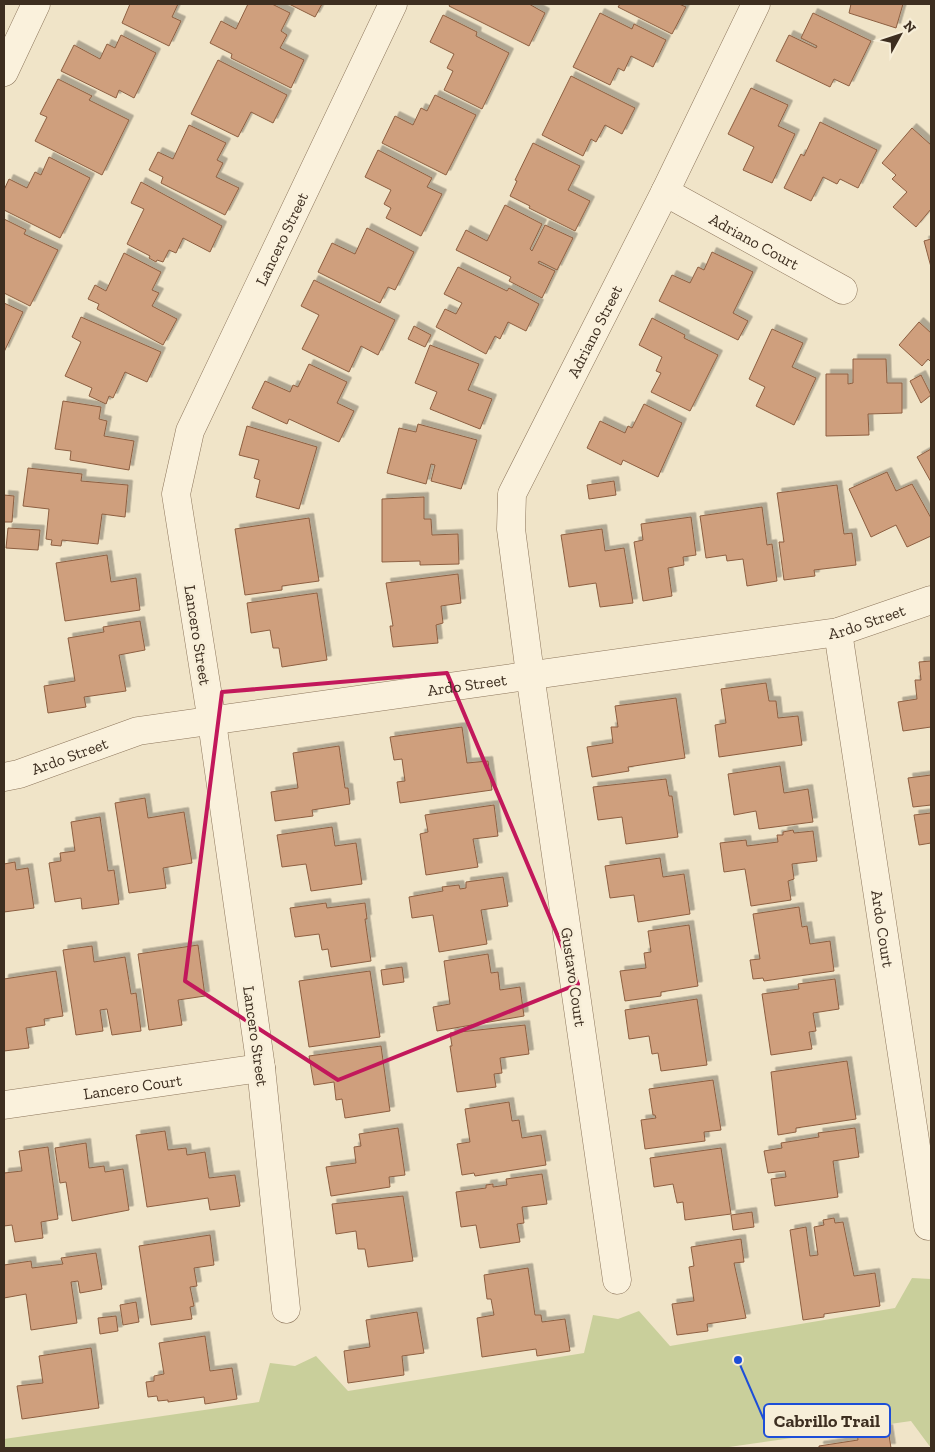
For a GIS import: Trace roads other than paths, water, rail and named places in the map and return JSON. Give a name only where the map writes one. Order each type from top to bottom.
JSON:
[{"type":"street","points":[[4,72],[36,4]]},
{"type":"street","name":"Lancero Street","points":[[286,1309],[261,1068],[212,722],[176,494],[190,431],[393,4]]},
{"type":"street","name":"Adriano Street","points":[[530,674],[511,528],[512,494],[666,192],[756,4]]},
{"type":"street","name":"Adriano Court","points":[[666,192],[843,290]]},
{"type":"street","name":"Ardo Street","points":[[4,777],[19,774],[138,731],[212,722],[530,674],[838,632],[931,600]]},
{"type":"street","name":"Ardo Court","points":[[838,632],[928,1226]]},
{"type":"street","name":"Gustavo Court","points":[[530,674],[617,1280]]},
{"type":"street","name":"Lancero Court","points":[[4,1105],[261,1068]]},
{"type":"place","name":"Cabrillo Trail","points":[[738,1360]]}]
